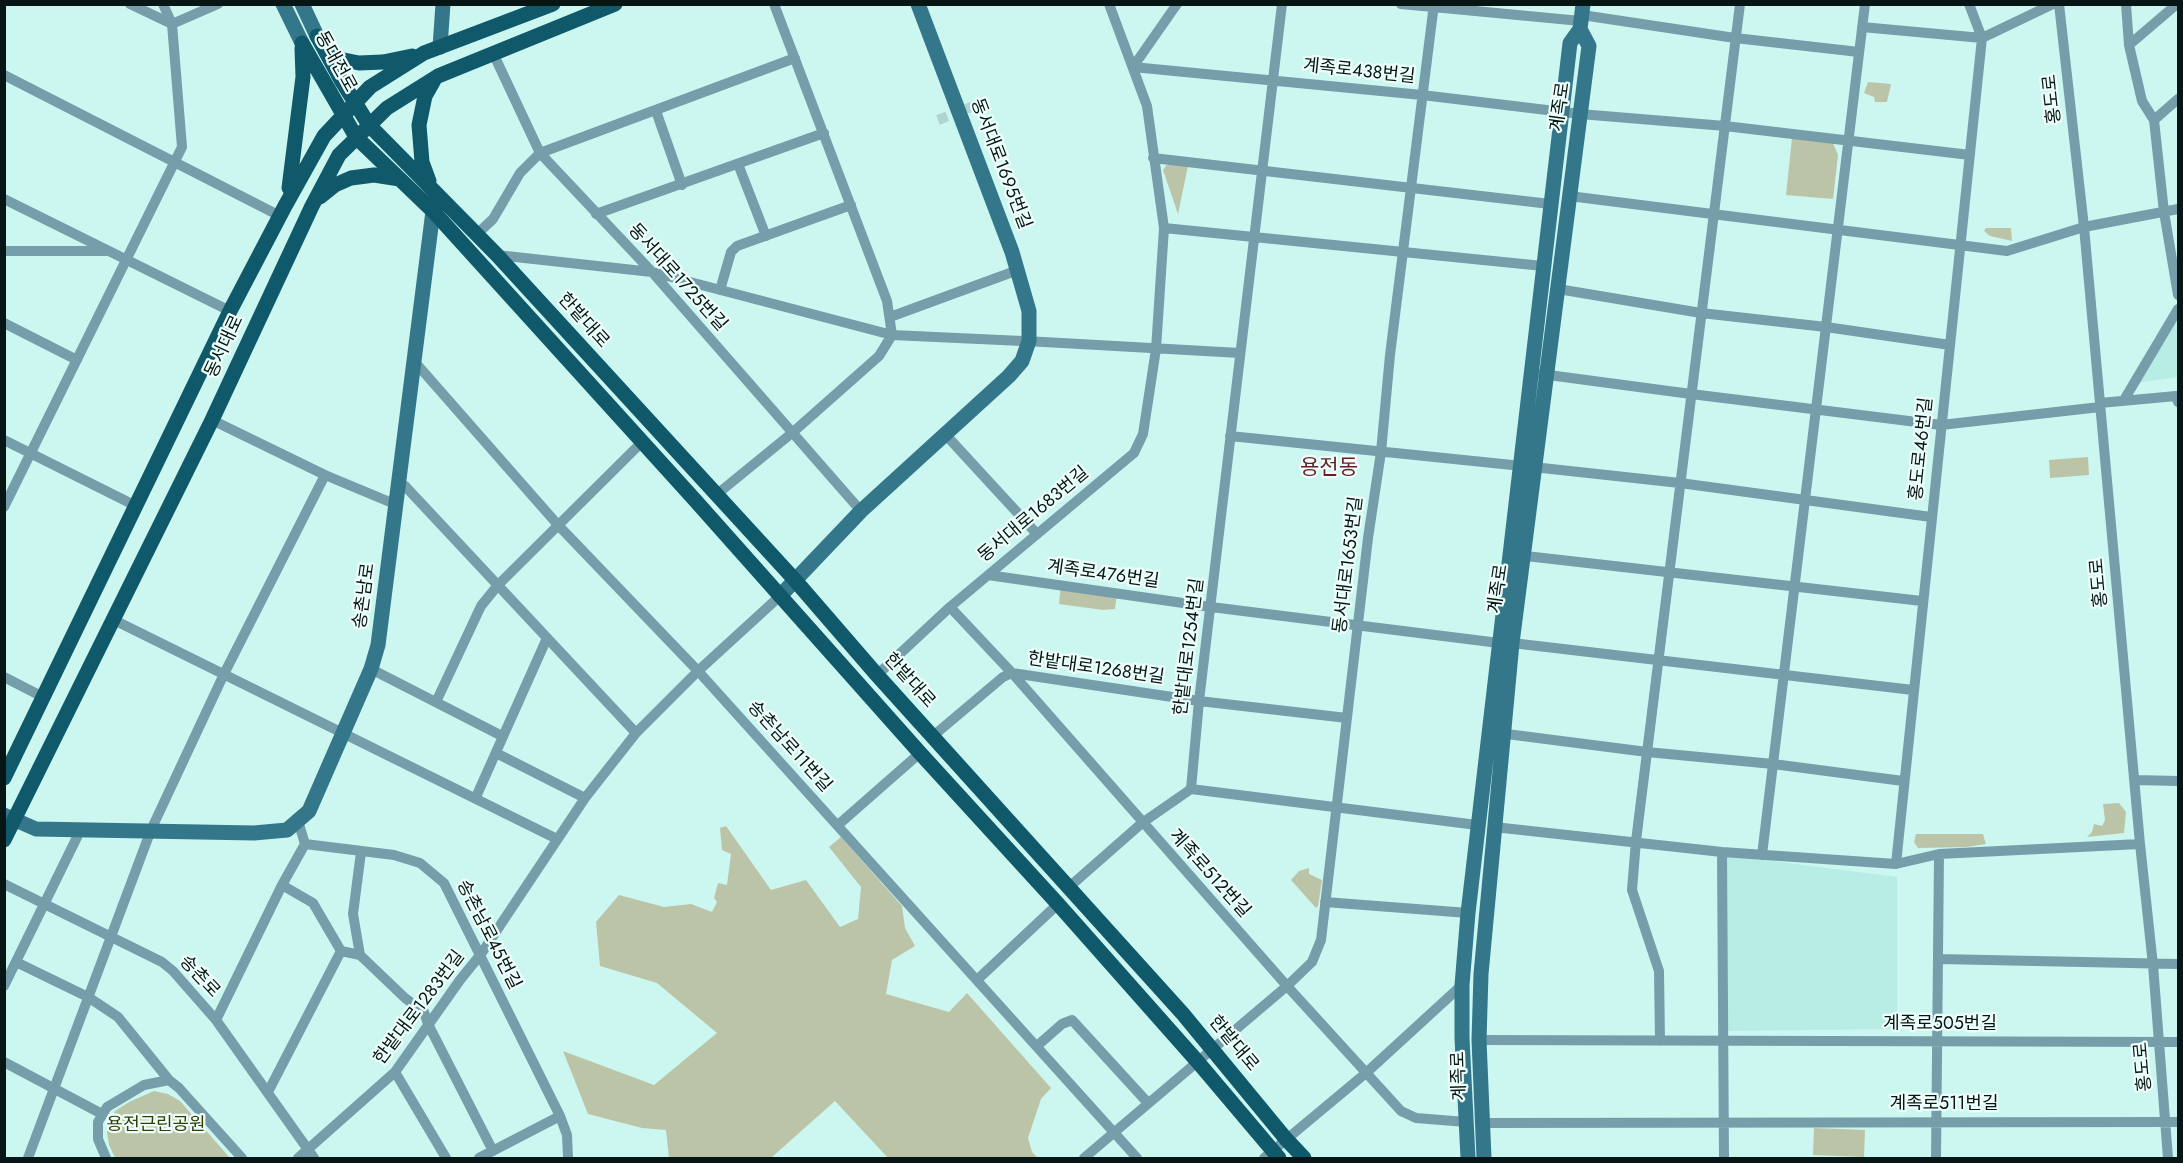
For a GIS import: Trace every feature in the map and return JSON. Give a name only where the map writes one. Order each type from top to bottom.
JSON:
[{"type":"main road","name":"동대전로","points":[[283,4],[302,43],[356,137]]},
{"type":"main road","name":"동대전로","points":[[302,4],[317,36],[369,125]]},
{"type":"main road","points":[[440,47],[443,4]]},
{"type":"main road","name":"동서대로","points":[[4,778],[230,311],[319,144],[355,102],[377,82],[424,53],[554,4]]},
{"type":"main road","name":"동서대로","points":[[4,840],[9,818],[114,620],[212,420],[312,206],[339,155],[387,108],[438,76],[615,4]]},
{"type":"main road","name":"동서대로1695번길","points":[[780,596],[861,511],[1009,376],[1022,361],[1029,341],[1029,311],[1018,270],[918,4]]},
{"type":"main road","name":"계족로","points":[[1468,1158],[1474,1122],[1481,974],[1494,826],[1496,733],[1539,373],[1543,266],[1550,204],[1570,43],[1581,17]]},
{"type":"main road","name":"계족로","points":[[1539,373],[1558,289],[1589,46],[1581,17]]},
{"type":"main road","points":[[317,36],[335,55],[348,62],[370,63],[424,53]]},
{"type":"main road","points":[[282,211],[290,182],[297,136],[304,72],[302,43]]},
{"type":"main road","points":[[433,188],[422,162],[419,124],[425,96],[438,76]]},
{"type":"main road","name":"한밭대로","points":[[369,125],[497,255],[794,579],[877,675],[1212,1048],[1304,1158]]},
{"type":"main road","name":"한밭대로","points":[[356,137],[433,211],[1058,904],[1197,1061],[1271,1156]]},
{"type":"main road","points":[[312,206],[328,190],[351,178],[374,175],[400,179]]},
{"type":"main road","name":"송촌남로","points":[[298,821],[309,811],[371,669],[378,645],[398,505],[433,211]]},
{"type":"main road","name":"계족로","points":[[1484,1158],[1474,1122],[1462,985],[1477,825],[1496,733]]},
{"type":"main road","points":[[9,818],[36,828],[254,833],[287,830],[298,821]]},
{"type":"street","points":[[130,4],[172,24],[218,4]]},
{"type":"street","points":[[4,507],[182,147],[172,24],[163,4]]},
{"type":"street","points":[[716,495],[792,433],[879,356],[892,335],[886,301],[774,4]]},
{"type":"street","name":"동서대로1683번길","points":[[877,675],[988,575],[1134,453],[1143,434],[1156,349],[1164,228],[1147,106],[1109,4]]},
{"type":"street","points":[[1133,67],[1177,4]]},
{"type":"street","name":"한밭대로1254번길","points":[[1191,789],[1199,701],[1282,4]]},
{"type":"street","points":[[1401,4],[1581,17],[1859,52]]},
{"type":"street","points":[[1660,1041],[1659,971],[1632,890],[1658,660],[1740,4]]},
{"type":"street","points":[[1762,855],[1865,4]]},
{"type":"street","points":[[1969,4],[1982,38]]},
{"type":"street","points":[[1862,27],[1982,38],[2053,4]]},
{"type":"street","name":"홍도로","points":[[2059,4],[2084,227],[2153,964],[2168,1158]]},
{"type":"street","points":[[2126,4],[2129,45],[2142,100],[2154,120],[2164,212],[2178,295]]},
{"type":"street","points":[[2129,45],[2177,4]]},
{"type":"street","name":"동서대로1653번길","points":[[1084,1158],[1287,986],[1312,962],[1321,940],[1434,6]]},
{"type":"street","name":"홍도로46번길","points":[[1896,864],[1982,38]]},
{"type":"street","name":"동서대로1725번길","points":[[493,53],[540,153],[652,273],[861,511]]},
{"type":"street","points":[[477,234],[493,219],[520,173],[540,153],[795,58]]},
{"type":"street","name":"계족로438번길","points":[[1133,67],[1422,95],[1562,110],[1580,114],[1725,126],[1970,156]]},
{"type":"street","points":[[4,75],[175,162],[282,211]]},
{"type":"street","points":[[2154,120],[2178,99]]},
{"type":"street","points":[[656,111],[682,185]]},
{"type":"street","points":[[596,214],[824,133]]},
{"type":"street","points":[[1154,158],[1550,204]]},
{"type":"street","points":[[738,164],[766,236]]},
{"type":"street","points":[[1569,196],[2007,251],[2084,227],[2178,209]]},
{"type":"street","points":[[4,199],[230,311]]},
{"type":"street","points":[[720,290],[731,252],[737,246],[851,205]]},
{"type":"street","points":[[1164,228],[1403,250],[1543,266]]},
{"type":"street","points":[[4,251],[109,251]]},
{"type":"street","name":"한밭대로","points":[[497,255],[652,273],[892,335]]},
{"type":"street","points":[[890,317],[1018,270]]},
{"type":"street","points":[[1558,289],[1701,312],[1950,345]]},
{"type":"street","points":[[2124,400],[2178,309]]},
{"type":"street","points":[[4,323],[77,360]]},
{"type":"street","points":[[892,335],[1240,354]]},
{"type":"street","name":"송촌남로11번길","points":[[414,361],[558,525],[698,671],[1137,1158]]},
{"type":"street","points":[[1539,373],[1816,410],[1941,424],[2100,405],[2124,400],[2176,396],[2178,402]]},
{"type":"street","points":[[212,420],[325,475],[398,505]]},
{"type":"street","points":[[945,434],[1037,534]]},
{"type":"street","points":[[1230,436],[1680,483],[1931,517]]},
{"type":"street","points":[[4,440],[136,506]]},
{"type":"street","points":[[436,702],[481,606],[498,585],[642,442]]},
{"type":"street","points":[[28,1158],[151,830],[224,674],[325,475]]},
{"type":"street","points":[[400,484],[405,486],[636,733]]},
{"type":"street","points":[[1517,555],[1922,601]]},
{"type":"street","name":"계족로476번길","points":[[988,575],[1212,607],[1913,690]]},
{"type":"street","name":"한밭대로1283번길","points":[[298,1158],[311,1154],[395,1072],[481,954],[585,798],[636,733],[698,671],[780,596]]},
{"type":"street","name":"계족로512번길","points":[[950,608],[1012,673],[1142,823],[1401,1111],[1416,1119],[1474,1122]]},
{"type":"street","points":[[114,620],[557,838]]},
{"type":"street","points":[[476,797],[547,638]]},
{"type":"street","points":[[371,669],[502,736]]},
{"type":"street","name":"한밭대로1268번길","points":[[933,736],[1003,677],[1012,673],[1199,701],[1347,718]]},
{"type":"street","points":[[4,677],[43,697]]},
{"type":"street","points":[[1496,733],[1903,781]]},
{"type":"street","points":[[495,753],[585,798]]},
{"type":"street","points":[[838,825],[920,753]]},
{"type":"street","points":[[2134,780],[2178,781]]},
{"type":"street","points":[[1068,888],[1142,823],[1191,789],[1477,825]]},
{"type":"street","points":[[216,1020],[282,885],[305,844],[298,821]]},
{"type":"street","points":[[1494,826],[1722,852],[1896,864],[1939,854],[2140,844]]},
{"type":"street","points":[[4,986],[81,829]]},
{"type":"street","name":"송촌남로45번길","points":[[305,844],[394,855],[420,862],[444,883],[560,1116],[567,1135],[568,1158]]},
{"type":"street","points":[[360,955],[353,914],[362,852]]},
{"type":"street","points":[[1722,852],[1724,1158]]},
{"type":"street","points":[[1936,1158],[1939,854]]},
{"type":"street","name":"송촌로","points":[[4,884],[162,962],[173,971],[216,1020],[311,1154]]},
{"type":"street","points":[[282,885],[313,903],[341,951],[360,955],[405,998],[424,1012],[493,1151]]},
{"type":"street","points":[[1325,902],[1468,913]]},
{"type":"street","points":[[977,980],[1058,904]]},
{"type":"street","points":[[268,1092],[341,951]]},
{"type":"street","points":[[1939,959],[2178,964]]},
{"type":"street","points":[[16,962],[88,997],[118,1017],[169,1080],[179,1088],[242,1158]]},
{"type":"street","points":[[1366,1073],[1462,985]]},
{"type":"street","points":[[1037,1046],[1062,1024],[1072,1020],[1148,1103]]},
{"type":"street","name":"계족로505번길","points":[[1479,1040],[2178,1042]]},
{"type":"street","points":[[4,1062],[102,1114]]},
{"type":"street","points":[[395,1072],[446,1158]]},
{"type":"street","name":"한밭대로","points":[[1271,1156],[1286,1139],[1366,1073]]},
{"type":"street","points":[[106,1158],[98,1139],[98,1122],[107,1107],[144,1085],[169,1080]]},
{"type":"street","points":[[479,1158],[560,1116]]},
{"type":"street","name":"계족로511번길","points":[[1474,1122],[2178,1122]]},
{"type":"shaded area","points":[[2178,314],[2178,377],[2136,383]]},
{"type":"shaded area","points":[[1726,855],[1897,877],[1897,1029],[1727,1031]]},
{"type":"green space","points":[[1868,82],[1891,84],[1887,102],[1875,102],[1874,97],[1864,93]]},
{"type":"green space","points":[[1792,138],[1833,143],[1838,155],[1833,199],[1786,195]]},
{"type":"green space","points":[[1169,162],[1188,166],[1178,214],[1163,170]]},
{"type":"green space","points":[[1986,228],[2011,228],[2012,241],[1990,236],[1984,231]]},
{"type":"green space","points":[[2088,457],[2089,475],[2050,478],[2049,460]]},
{"type":"green space","points":[[1061,584],[1117,593],[1115,609],[1103,610],[1059,604]]},
{"type":"green space","points":[[2119,803],[2126,812],[2124,833],[2087,837],[2092,832],[2094,824],[2102,826],[2105,820],[2103,804]]},
{"type":"green space","points":[[726,826],[771,890],[806,880],[840,927],[858,919],[861,887],[829,847],[841,837],[902,906],[905,928],[915,946],[892,960],[886,994],[949,1012],[967,993],[1051,1088],[1041,1099],[1028,1138],[1032,1152],[1038,1158],[888,1158],[835,1101],[771,1158],[669,1158],[666,1130],[642,1128],[588,1114],[563,1051],[654,1085],[717,1033],[657,983],[600,966],[596,922],[619,895],[664,907],[691,904],[712,912],[717,902],[714,898],[718,883],[727,885],[731,854],[722,850],[720,828]]},
{"type":"green space","points":[[1916,834],[1983,834],[1986,844],[1967,847],[1918,848],[1914,842]]},
{"type":"green space","points":[[1309,868],[1309,874],[1322,880],[1316,908],[1291,880],[1299,871]]},
{"type":"green space","name":"용전근린공원","points":[[154,1091],[168,1094],[180,1101],[230,1158],[115,1158],[109,1145],[107,1132],[115,1111]]},
{"type":"green space","points":[[1814,1128],[1865,1130],[1864,1157],[1813,1155]]},
{"type":"tunnel","points":[[938,120],[979,104]]},
{"type":"district","name":"용전동","points":[[1329,469]]}]
